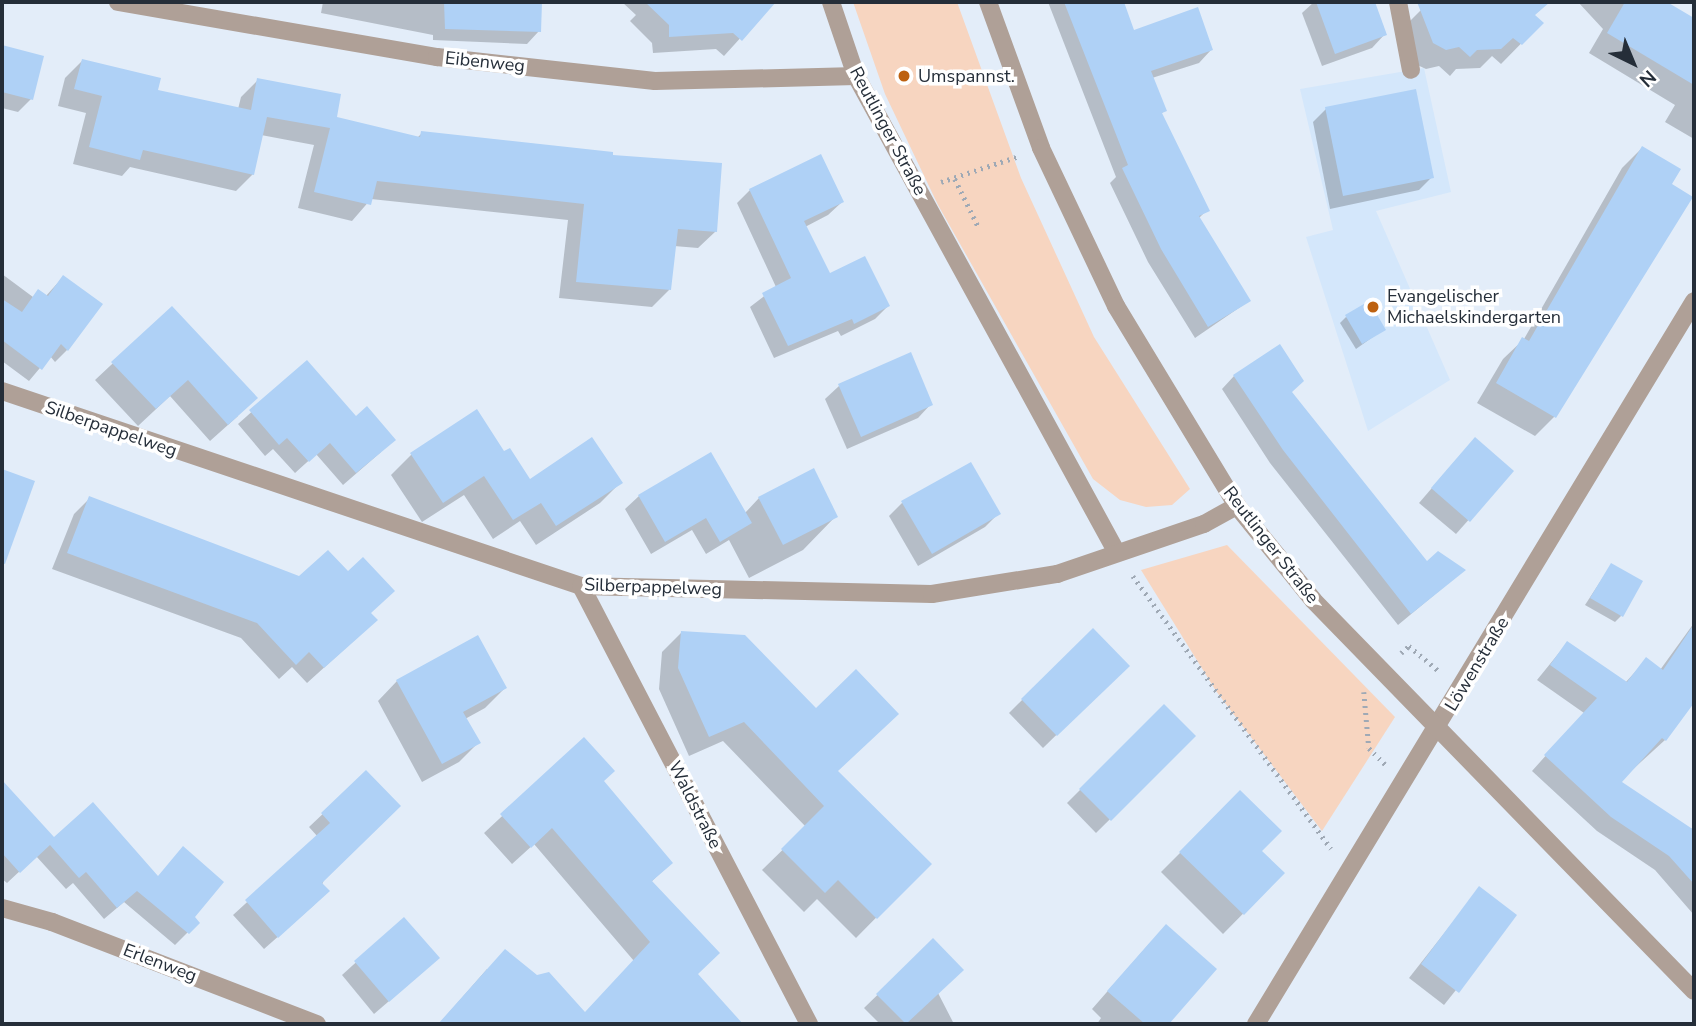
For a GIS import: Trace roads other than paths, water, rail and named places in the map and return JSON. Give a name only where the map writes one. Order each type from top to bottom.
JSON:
[{"type":"street","name":"Eibenweg","points":[[118,2],[437,57],[655,80],[856,76]]},
{"type":"street","name":"Reutlinger Straße","points":[[831,2],[856,76],[1116,551]]},
{"type":"street","name":"Reutlinger Straße","points":[[988,2],[1041,148],[1116,306],[1237,506],[1313,600],[1694,991]]},
{"type":"street","points":[[1398,2],[1411,70]]},
{"type":"street","name":"Löwenstraße","points":[[1256,1024],[1350,866],[1437,729],[1694,300]]},
{"type":"street","name":"Silberpappelweg","points":[[2,391],[581,586],[932,594],[1057,574],[1116,551],[1204,524],[1237,506]]},
{"type":"street","name":"Waldstraße","points":[[581,586],[809,1024]]},
{"type":"street","name":"Erlenweg","points":[[2,908],[52,922],[317,1024]]},
{"type":"place","name":"Umspannst.","points":[[904,76]]},
{"type":"place","name":"Evangelischer Michaelskindergarten","points":[[1373,307]]}]
